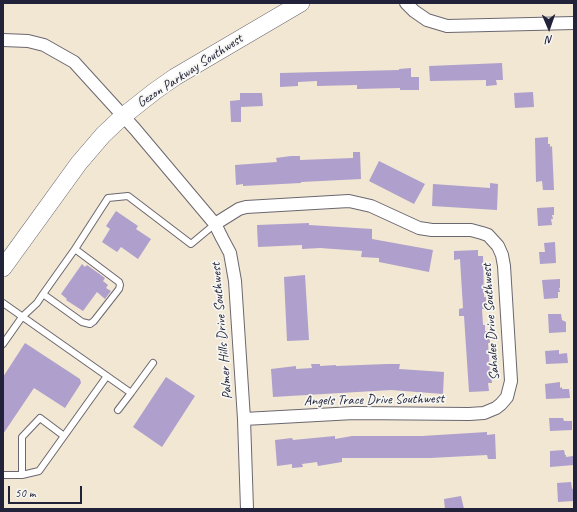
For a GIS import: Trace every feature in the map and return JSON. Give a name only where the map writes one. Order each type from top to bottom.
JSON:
[{"type":"main road","name":"Gezon Parkway Southwest","points":[[3,268],[79,163],[103,135],[122,117],[155,91],[175,78],[301,3]]},
{"type":"street","points":[[406,3],[427,20],[447,26],[574,23]]},
{"type":"street","name":"Palmer Hills Drive Southwest","points":[[3,40],[28,41],[44,45],[74,62],[135,130],[215,224],[230,253],[234,273],[244,419],[247,509]]},
{"type":"street","name":"Sahalee Drive Southwest","points":[[215,224],[239,209],[246,207],[349,201],[371,206],[419,228],[432,230],[471,230],[482,232],[492,238],[500,250],[504,266],[511,374],[510,391],[501,404]]},
{"type":"street","name":"Angels Trace Drive Southwest","points":[[244,419],[354,413],[474,414],[491,411],[501,404]]},
{"type":"lane","points":[[3,344],[22,317],[37,303],[75,249],[108,198],[128,196],[191,244],[215,224]]},
{"type":"lane","points":[[43,294],[82,322],[90,324],[119,289],[119,282],[75,249]]},
{"type":"lane","points":[[3,303],[131,393]]},
{"type":"lane","points":[[118,410],[153,364]]},
{"type":"lane","points":[[3,475],[22,475],[39,471],[107,376]]},
{"type":"lane","points":[[22,475],[22,437],[40,418],[64,436]]},
{"type":"building","points":[[502,63],[503,80],[496,80],[497,85],[486,86],[486,80],[430,81],[429,66]]},
{"type":"building","points":[[411,68],[411,77],[419,77],[419,90],[400,90],[400,88],[357,89],[357,85],[317,86],[317,81],[298,82],[298,86],[280,87],[280,73],[399,70]]},
{"type":"building","points":[[533,92],[534,107],[515,108],[514,93]]},
{"type":"building","points":[[240,93],[262,93],[263,106],[241,107],[241,122],[231,122],[230,101],[240,100]]},
{"type":"building","points":[[548,137],[548,144],[550,144],[550,147],[552,146],[554,190],[543,190],[542,181],[536,182],[535,138]]},
{"type":"building","points":[[353,152],[360,152],[361,179],[243,186],[243,184],[236,185],[235,165],[277,162],[276,158],[291,156],[300,156],[300,160],[353,158]]},
{"type":"building","points":[[379,161],[425,184],[414,204],[369,181]]},
{"type":"building","points":[[490,183],[498,184],[497,210],[432,206],[433,184],[490,188]]},
{"type":"building","points":[[554,207],[554,215],[552,215],[553,219],[551,219],[552,225],[538,226],[537,208]]},
{"type":"building","points":[[116,211],[138,226],[136,229],[151,239],[138,259],[121,247],[117,252],[102,242],[110,229],[106,226]]},
{"type":"building","points":[[309,223],[309,225],[372,229],[372,239],[433,250],[429,272],[379,262],[379,258],[361,257],[362,251],[320,248],[302,249],[302,245],[258,247],[257,225]]},
{"type":"building","points":[[555,242],[556,263],[540,264],[539,252],[545,252],[544,243]]},
{"type":"building","points":[[478,250],[478,256],[483,256],[484,297],[486,297],[486,309],[482,309],[483,325],[485,325],[485,331],[489,331],[490,343],[488,343],[492,383],[488,383],[489,391],[469,392],[464,316],[459,316],[459,309],[463,308],[460,259],[454,260],[454,251]]},
{"type":"building","points":[[82,264],[85,267],[87,265],[105,278],[103,281],[108,285],[106,288],[111,291],[105,299],[97,292],[83,311],[66,300],[67,299],[61,294]]},
{"type":"building","points":[[305,275],[309,340],[287,341],[284,277]]},
{"type":"building","points":[[560,279],[560,292],[558,292],[558,298],[544,299],[542,280]]},
{"type":"building","points":[[548,314],[561,314],[562,320],[566,322],[566,332],[549,333]]},
{"type":"building","points":[[25,343],[80,379],[81,383],[65,408],[34,388],[3,434],[3,377]]},
{"type":"building","points":[[559,350],[559,354],[567,353],[568,363],[546,364],[545,351]]},
{"type":"building","points":[[311,364],[320,364],[320,366],[336,366],[400,364],[399,369],[444,372],[443,394],[391,390],[273,397],[271,369],[296,366],[296,369],[312,368]]},
{"type":"building","points":[[166,377],[195,396],[162,447],[133,427]]},
{"type":"building","points":[[560,382],[560,388],[562,387],[562,389],[569,389],[570,398],[546,399],[545,384]]},
{"type":"building","points":[[549,418],[563,418],[564,421],[572,421],[572,430],[550,431]]},
{"type":"building","points":[[487,432],[487,435],[495,434],[496,459],[488,459],[487,455],[430,458],[342,458],[342,462],[318,466],[317,462],[302,464],[303,467],[292,468],[292,464],[277,466],[275,440],[335,436],[335,439],[352,436],[422,436]]},
{"type":"building","points":[[564,450],[566,457],[573,456],[574,465],[550,467],[550,451]]},
{"type":"building","points":[[571,482],[572,489],[574,488],[574,501],[558,502],[557,483]]},
{"type":"building","points":[[461,496],[464,509],[445,509],[444,499]]}]
